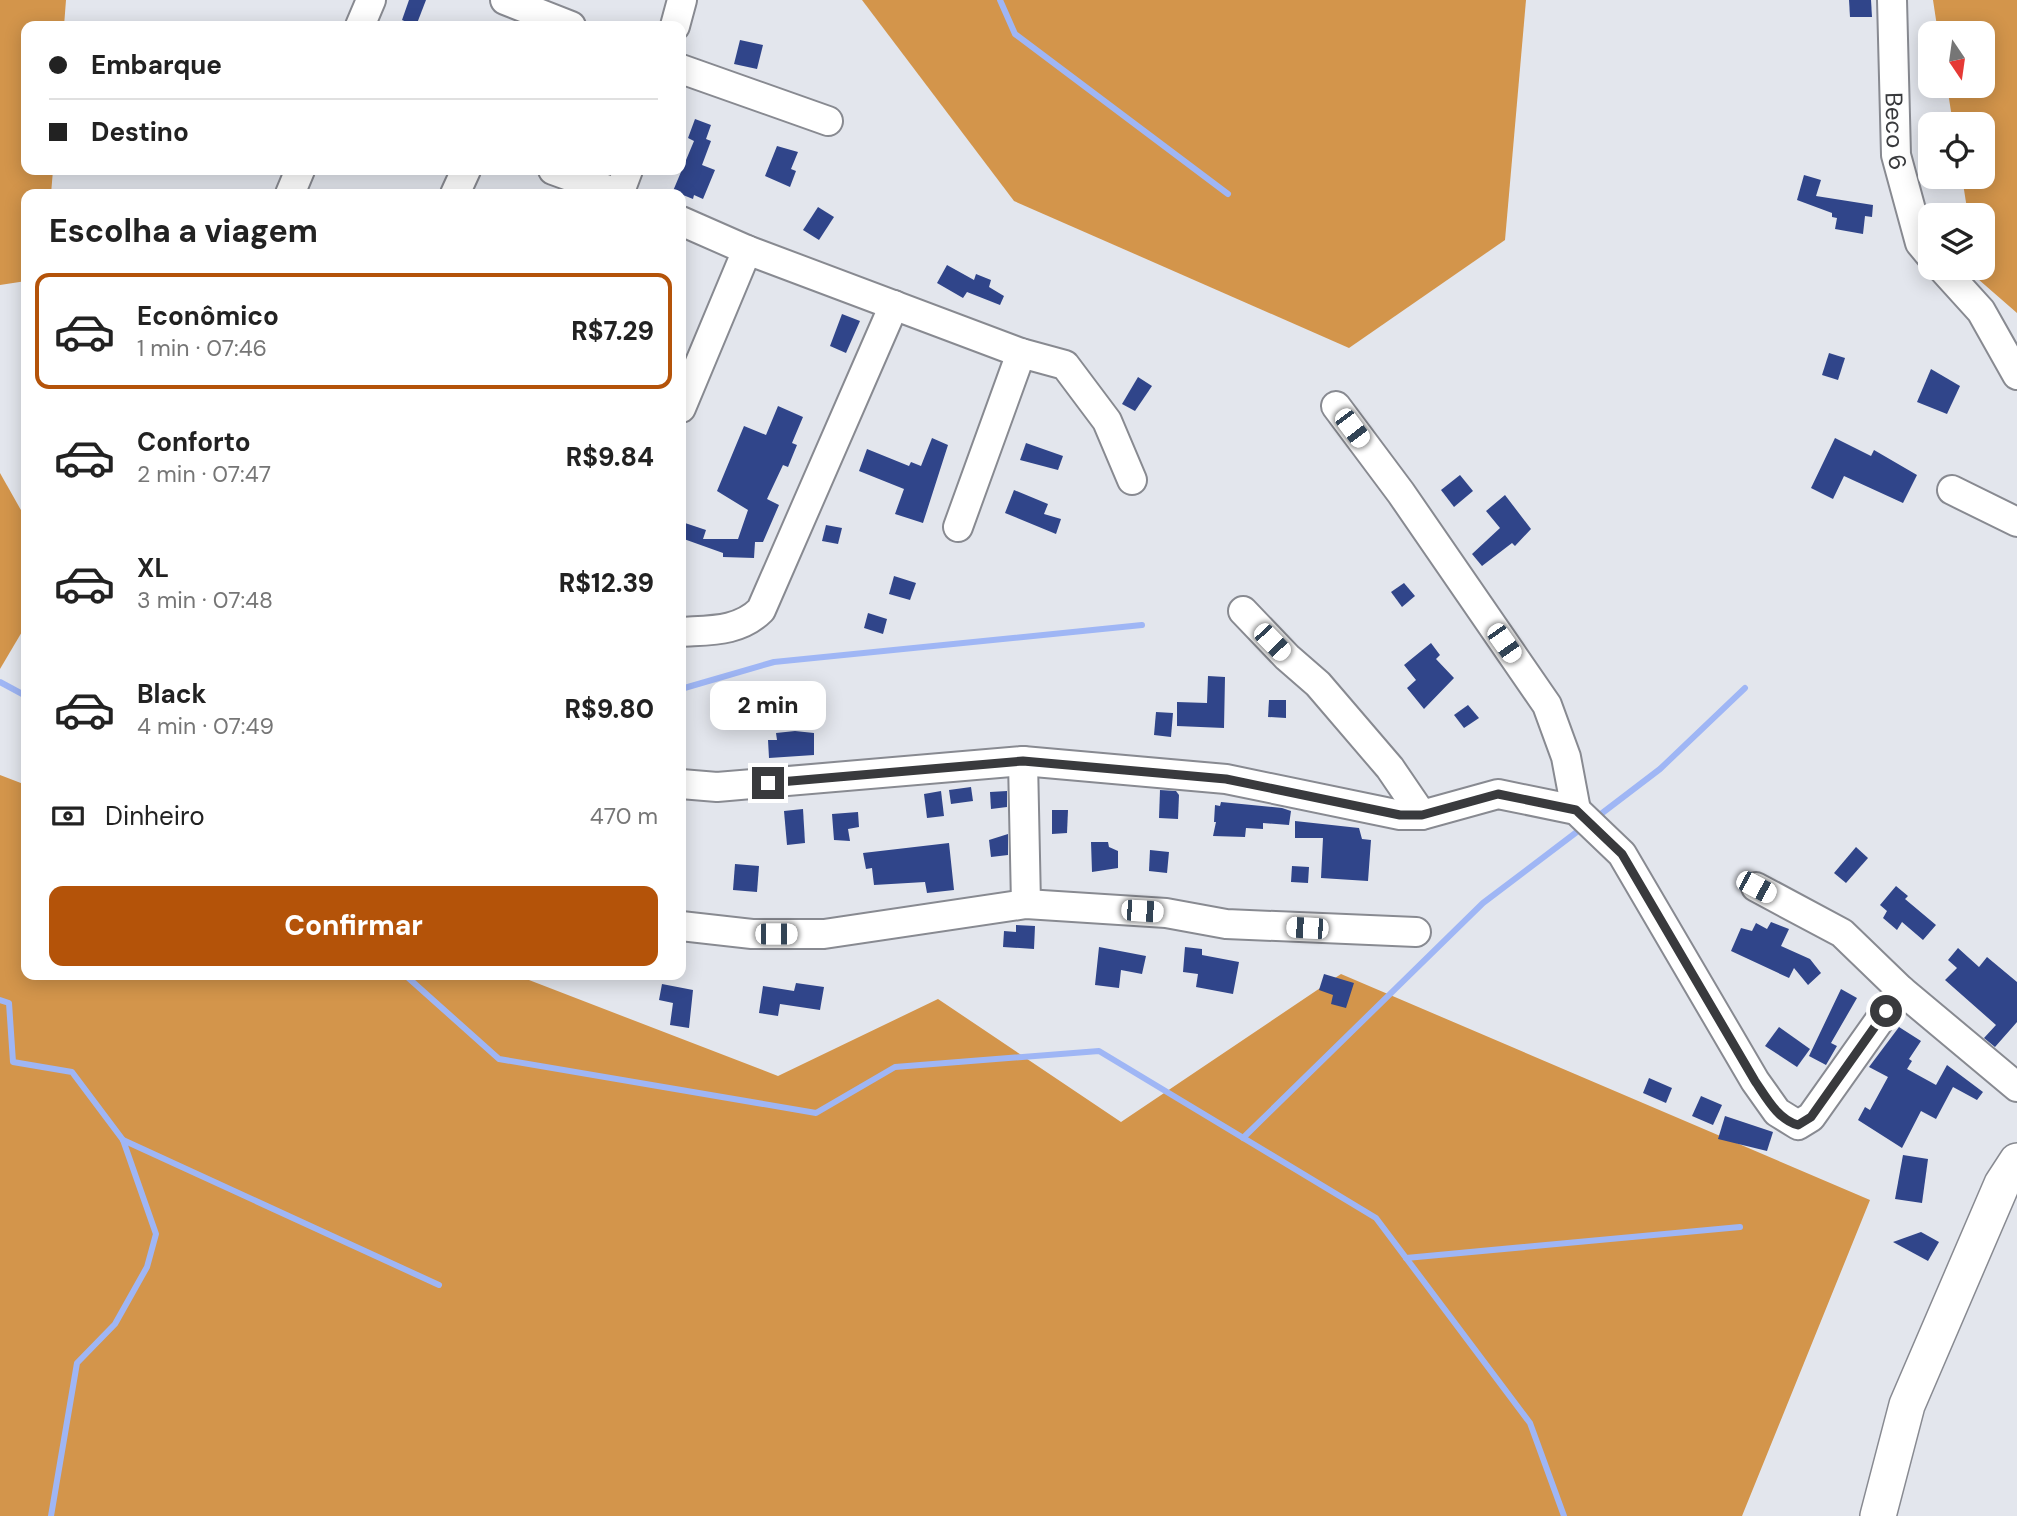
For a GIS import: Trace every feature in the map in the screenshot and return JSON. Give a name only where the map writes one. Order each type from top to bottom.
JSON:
[{"type":"main road","points":[[1880,1515],[1907,1405],[2002,1184],[2017,1161]]},
{"type":"street","points":[[362,21],[371,0]]},
{"type":"street","points":[[505,0],[558,21]]},
{"type":"street","points":[[677,21],[682,0]]},
{"type":"street","name":"Beco 6","points":[[1892,0],[1896,155],[1918,236]]},
{"type":"street","points":[[686,71],[828,121]]},
{"type":"street","points":[[567,175],[605,189]]},
{"type":"street","points":[[686,223],[747,250],[1021,353],[1065,365],[1107,421],[1132,481]]},
{"type":"street","points":[[686,396],[747,250]]},
{"type":"street","points":[[1953,280],[1981,311],[2017,375]]},
{"type":"street","points":[[686,632],[723,630],[749,622],[761,610],[894,305]]},
{"type":"street","points":[[957,527],[1021,353]]},
{"type":"street","points":[[1336,407],[1401,493],[1547,705],[1566,757],[1576,810]]},
{"type":"street","points":[[1952,490],[2017,522]]},
{"type":"street","points":[[1243,611],[1287,657],[1318,684],[1390,768],[1422,815]]},
{"type":"street","points":[[686,785],[717,788],[1023,761],[1226,779],[1400,815],[1422,815],[1498,794],[1576,810],[1622,854],[1755,1081],[1777,1112],[1791,1124],[1798,1125],[1811,1117],[1902,990]]},
{"type":"street","points":[[1023,761],[1026,904]]},
{"type":"street","points":[[1756,887],[1842,933],[1902,990],[2017,1087]]},
{"type":"street","points":[[686,927],[752,934],[824,934],[1026,904],[1166,913],[1226,924],[1416,932]]},
{"type":"shaded area","points":[[0,0],[66,0],[64,21],[21,21],[21,175],[53,175],[51,189],[21,189],[21,282],[0,285]]},
{"type":"shaded area","points":[[862,0],[1526,0],[1505,240],[1349,348],[1014,201]]},
{"type":"shaded area","points":[[1933,0],[2017,0],[2017,313],[1979,280],[1995,280],[1995,203],[1966,203],[1964,189],[1995,189],[1995,112],[1951,112],[1949,98],[1995,98],[1995,21],[1936,21]]},
{"type":"shaded area","points":[[0,473],[21,510],[21,633],[0,669]]},
{"type":"shaded area","points":[[0,775],[21,783],[21,980],[529,980],[778,1076],[938,999],[1121,1122],[1341,974],[1870,1200],[1742,1516],[0,1516]]},
{"type":"building","points":[[409,0],[426,0],[418,21],[402,20]]},
{"type":"building","points":[[1849,0],[1871,0],[1872,17],[1850,17]]},
{"type":"building","points":[[740,40],[763,45],[757,69],[734,64]]},
{"type":"building","points":[[695,119],[711,125],[706,139],[711,141],[702,165],[715,170],[703,199],[694,195],[693,199],[686,196],[686,189],[674,189],[680,175],[686,175],[686,160],[694,141],[688,138]]},
{"type":"building","points":[[777,146],[798,152],[791,169],[796,171],[790,187],[765,176]]},
{"type":"building","points":[[1804,175],[1821,180],[1816,196],[1873,205],[1872,217],[1865,216],[1863,234],[1835,229],[1837,218],[1832,217],[1832,213],[1797,200]]},
{"type":"building","points":[[818,207],[834,217],[819,240],[803,230]]},
{"type":"building","points":[[947,265],[974,280],[976,274],[991,280],[989,287],[1004,296],[1000,305],[967,292],[963,298],[937,283]]},
{"type":"building","points":[[842,314],[860,321],[846,353],[830,346]]},
{"type":"building","points":[[1829,353],[1845,358],[1838,380],[1822,375]]},
{"type":"building","points":[[1931,369],[1960,386],[1947,414],[1917,402]]},
{"type":"building","points":[[1138,377],[1152,386],[1135,411],[1122,404]]},
{"type":"building","points":[[778,406],[803,417],[792,443],[797,445],[788,467],[783,465],[767,499],[779,505],[763,542],[755,542],[754,558],[723,557],[723,553],[686,540],[686,523],[706,530],[703,539],[738,539],[748,510],[717,491],[744,426],[766,435]]},
{"type":"building","points":[[932,438],[948,445],[923,523],[895,514],[904,489],[859,471],[867,449],[909,466],[911,462],[921,466]]},
{"type":"building","points":[[1835,438],[1871,456],[1874,450],[1917,475],[1903,503],[1844,476],[1833,499],[1811,488]]},
{"type":"building","points":[[1026,443],[1063,456],[1058,470],[1020,460]]},
{"type":"building","points":[[1460,475],[1473,491],[1454,507],[1441,490]]},
{"type":"building","points":[[1014,490],[1048,504],[1044,514],[1061,519],[1056,534],[1005,513]]},
{"type":"building","points":[[1505,495],[1531,529],[1515,546],[1512,543],[1482,566],[1472,554],[1500,528],[1486,511]]},
{"type":"building","points":[[826,525],[842,528],[838,544],[822,541]]},
{"type":"building","points":[[894,576],[916,583],[910,600],[889,594]]},
{"type":"building","points":[[1404,583],[1415,596],[1402,607],[1391,592]]},
{"type":"building","points":[[868,613],[887,619],[883,634],[864,628]]},
{"type":"building","points":[[1431,643],[1440,655],[1436,659],[1454,678],[1424,709],[1407,688],[1416,680],[1404,665]]},
{"type":"building","points":[[1208,676],[1225,677],[1224,728],[1177,726],[1177,702],[1207,703]]},
{"type":"building","points":[[1269,700],[1286,700],[1286,718],[1268,717]]},
{"type":"building","points":[[1468,705],[1479,718],[1464,728],[1454,715]]},
{"type":"building","points":[[1156,712],[1173,713],[1171,737],[1154,735]]},
{"type":"building","points":[[776,733],[814,733],[814,755],[769,758],[768,740],[777,740]]},
{"type":"building","points":[[971,787],[973,801],[951,804],[949,790]]},
{"type":"building","points":[[1160,790],[1176,791],[1179,795],[1178,819],[1159,818]]},
{"type":"building","points":[[941,791],[944,816],[927,818],[924,794]]},
{"type":"building","points":[[1007,791],[1007,807],[991,809],[990,792]]},
{"type":"building","points":[[1221,802],[1291,811],[1289,825],[1263,823],[1263,829],[1246,828],[1245,837],[1213,836],[1215,805],[1220,806]]},
{"type":"building","points":[[803,809],[805,843],[787,845],[784,811]]},
{"type":"building","points":[[1052,810],[1068,810],[1067,833],[1052,834]]},
{"type":"building","points":[[858,812],[859,827],[848,829],[850,841],[834,840],[832,814]]},
{"type":"building","points":[[1295,821],[1359,828],[1362,839],[1371,840],[1368,881],[1321,878],[1323,838],[1295,838]]},
{"type":"building","points":[[1008,834],[1008,855],[991,857],[989,840]]},
{"type":"building","points":[[1091,842],[1108,842],[1109,847],[1118,851],[1118,868],[1092,872]]},
{"type":"building","points":[[949,843],[954,890],[927,893],[925,882],[874,885],[872,868],[866,869],[863,853]]},
{"type":"building","points":[[1856,847],[1868,858],[1846,883],[1834,873]]},
{"type":"building","points":[[1150,850],[1169,852],[1167,873],[1149,871]]},
{"type":"building","points":[[735,864],[759,866],[757,892],[733,890]]},
{"type":"building","points":[[1292,866],[1309,867],[1308,883],[1291,882]]},
{"type":"building","points":[[1896,886],[1908,896],[1905,899],[1936,925],[1923,940],[1902,922],[1897,930],[1883,918],[1887,911],[1880,905]]},
{"type":"building","points":[[1771,922],[1789,929],[1781,946],[1810,959],[1821,973],[1808,985],[1794,968],[1789,978],[1731,951],[1741,928],[1752,931],[1756,923],[1767,929]]},
{"type":"building","points":[[1016,925],[1035,926],[1034,949],[1003,947],[1004,931],[1016,932]]},
{"type":"building","points":[[1099,947],[1146,956],[1142,974],[1121,970],[1119,988],[1095,985]]},
{"type":"building","points":[[1185,947],[1202,949],[1202,955],[1239,962],[1233,994],[1196,987],[1198,974],[1183,972]]},
{"type":"building","points":[[1958,948],[1979,967],[1987,957],[2017,982],[2017,1022],[1995,1047],[1984,1038],[1996,1025],[1945,980],[1957,968],[1948,960]]},
{"type":"building","points":[[1324,974],[1354,983],[1346,1008],[1331,1004],[1333,995],[1319,990]]},
{"type":"building","points":[[796,983],[824,987],[820,1010],[780,1004],[778,1016],[759,1013],[763,986],[794,991]]},
{"type":"building","points":[[662,984],[693,990],[689,1028],[670,1025],[673,1003],[659,1000]]},
{"type":"building","points":[[1841,989],[1857,998],[1831,1043],[1837,1046],[1826,1065],[1809,1056]]},
{"type":"building","points":[[1779,1027],[1810,1049],[1797,1067],[1765,1046]]},
{"type":"building","points":[[1899,1027],[1921,1041],[1909,1059],[1912,1061],[1907,1069],[1936,1085],[1947,1065],[1983,1092],[1977,1100],[1953,1087],[1936,1119],[1921,1111],[1902,1148],[1858,1120],[1865,1107],[1870,1110],[1888,1077],[1869,1067]]},
{"type":"building","points":[[1649,1078],[1672,1088],[1666,1103],[1643,1093]]},
{"type":"building","points":[[1701,1096],[1722,1105],[1713,1125],[1692,1116]]},
{"type":"building","points":[[1725,1116],[1773,1132],[1767,1151],[1718,1139]]},
{"type":"building","points":[[1903,1155],[1928,1159],[1922,1203],[1895,1199]]},
{"type":"building","points":[[1921,1232],[1939,1242],[1928,1261],[1893,1242]]},
{"type":"waterway","points":[[1000,0],[1015,34],[1228,194]]},
{"type":"waterway","points":[[686,688],[774,662],[1142,625]]},
{"type":"waterway","points":[[0,682],[21,693]]},
{"type":"waterway","points":[[1597,817],[1660,769],[1745,688]]},
{"type":"waterway","points":[[1243,1138],[1483,903],[1582,828]]},
{"type":"waterway","points":[[411,980],[499,1059],[816,1113],[895,1067],[1099,1051],[1376,1218],[1530,1423],[1564,1516]]},
{"type":"waterway","points":[[0,1000],[9,1003],[13,1062],[72,1072],[123,1140],[156,1234],[147,1267],[115,1324],[77,1363],[51,1516]]},
{"type":"waterway","points":[[123,1140],[439,1285]]},
{"type":"waterway","points":[[1406,1258],[1740,1227]]},
{"type":"route","points":[[768,783],[1023,761],[1226,779],[1400,815],[1422,815],[1487,796],[1513,795],[1576,810],[1622,854],[1669,939],[1729,1034],[1755,1081],[1777,1112],[1791,1124],[1798,1125],[1811,1117],[1886,1011]]}]
